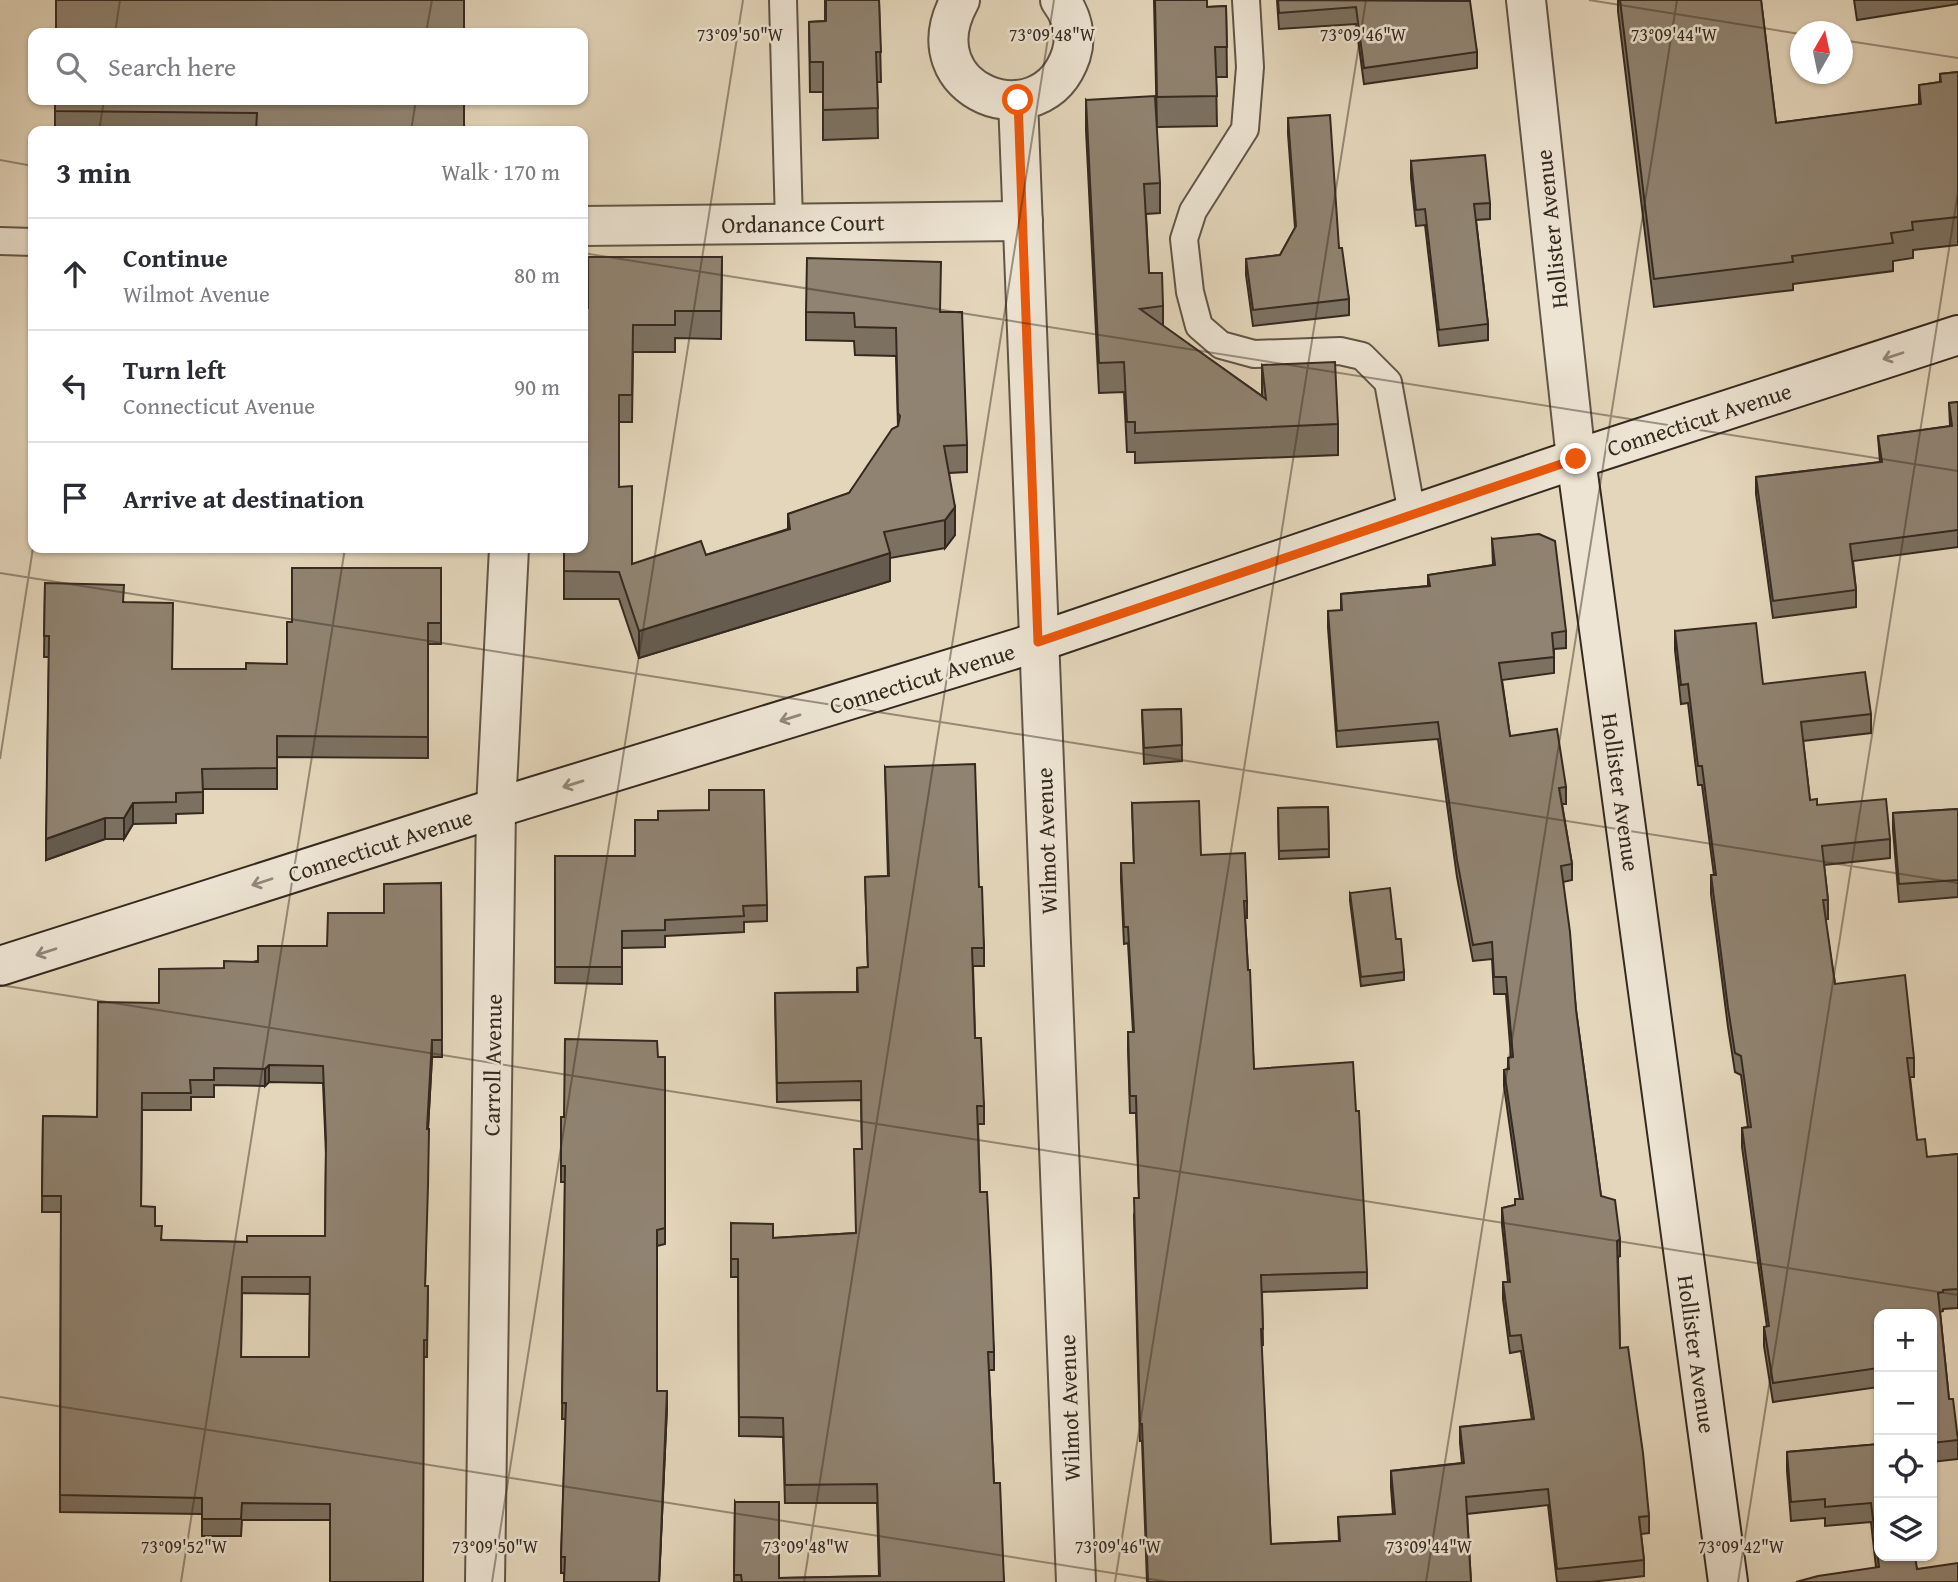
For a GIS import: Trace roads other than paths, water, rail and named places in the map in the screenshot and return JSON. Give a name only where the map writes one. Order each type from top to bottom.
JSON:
[{"type":"street","points":[[960,0],[951,17],[947,38],[951,59],[956,68],[977,92],[997,99],[1018,100],[1038,95],[1055,83],[1067,67],[1073,48],[1073,27],[1067,9],[1060,0]]},
{"type":"street","name":"Hollister Avenue","points":[[1526,0],[1576,459],[1728,1582]]},
{"type":"street","name":"Wilmot Avenue","points":[[1018,100],[1076,1582]]},
{"type":"street","name":"Ordanance Court","points":[[588,226],[1023,221]]},
{"type":"street","name":"Connecticut Avenue","points":[[0,967],[496,808],[1038,642],[1576,459],[1958,335]]},
{"type":"street","name":"Carroll Avenue","points":[[485,1582],[496,808],[509,553]]},
{"type":"lane","points":[[783,0],[789,224]]},
{"type":"lane","points":[[1246,0],[1250,67],[1245,129],[1193,211],[1184,239],[1190,292],[1199,326],[1221,345],[1255,355],[1340,351],[1362,356],[1388,382],[1412,514]]},
{"type":"lane","points":[[0,241],[28,242]]}]
